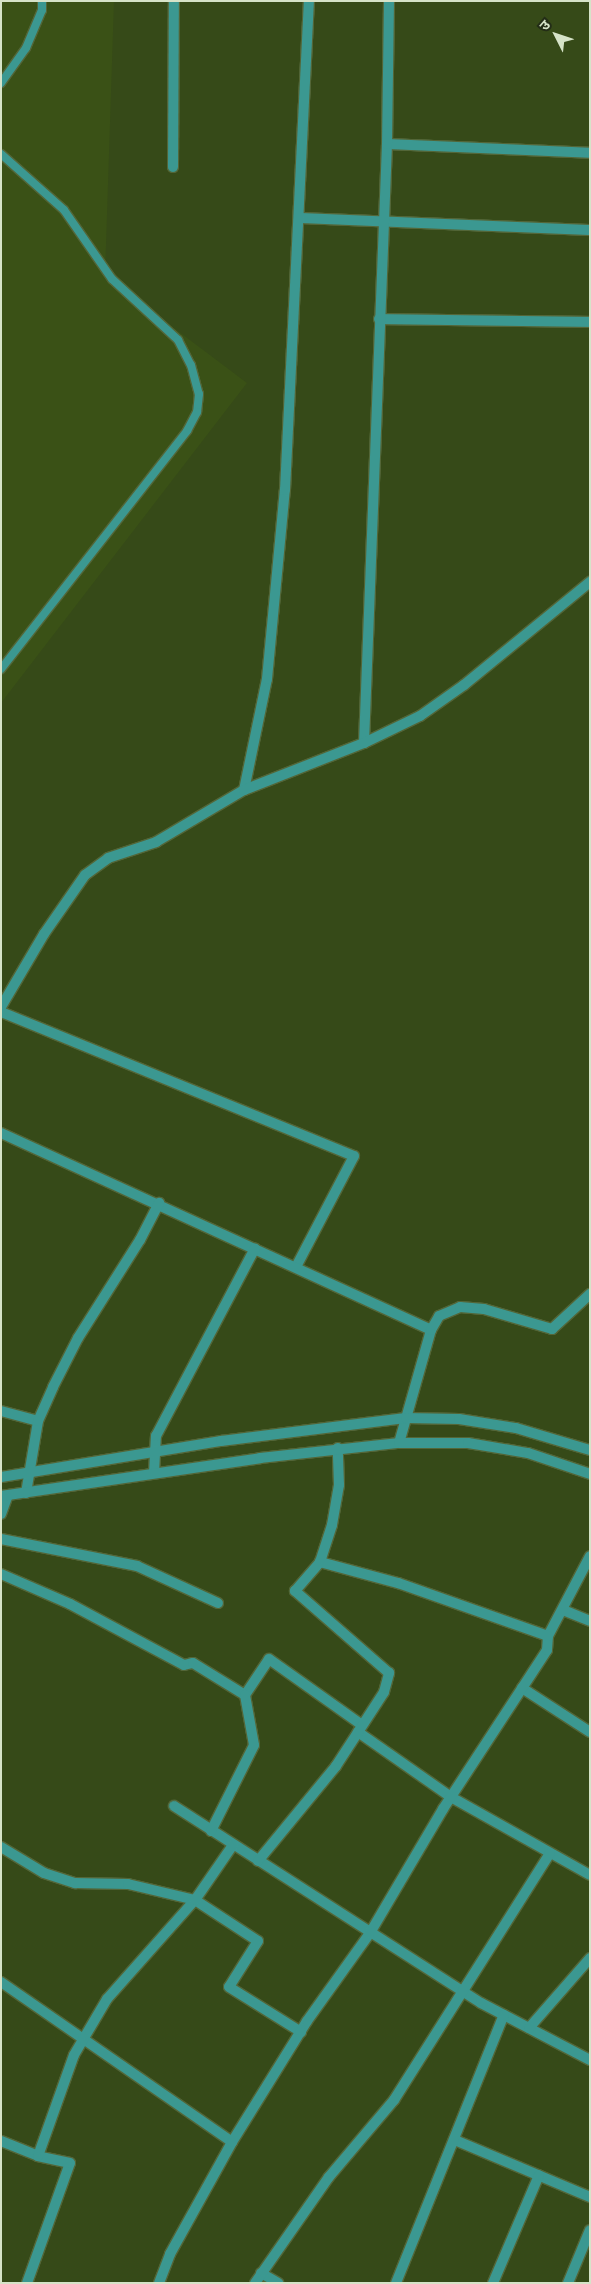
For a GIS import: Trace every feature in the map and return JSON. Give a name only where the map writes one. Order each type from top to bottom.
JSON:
[{"type":"street","points":[[173,167],[174,1]]},
{"type":"street","points":[[244,790],[267,679],[284,500],[300,218],[309,1]]},
{"type":"street","points":[[364,743],[387,144],[389,1]]},
{"type":"street","points":[[387,144],[590,153]]},
{"type":"street","points":[[300,218],[590,230]]},
{"type":"street","points":[[379,319],[590,322]]},
{"type":"street","points":[[1,1007],[44,934],[85,875],[108,858],[164,838],[244,790],[364,743],[420,716],[464,685],[590,582]]},
{"type":"street","points":[[1,1012],[354,1156],[296,1267]]},
{"type":"street","points":[[1,1133],[159,1203],[431,1330]]},
{"type":"street","points":[[26,1492],[38,1421],[78,1338],[140,1240],[159,1203]]},
{"type":"street","points":[[154,1473],[156,1436],[255,1248]]},
{"type":"street","points":[[399,1443],[431,1330],[439,1316],[460,1307],[484,1309],[552,1329],[590,1294]]},
{"type":"street","points":[[1,1411],[38,1421]]},
{"type":"street","points":[[1,1477],[156,1452],[406,1418],[459,1419],[516,1428],[590,1450]]},
{"type":"street","points":[[1,1514],[5,1496],[26,1492],[338,1448],[399,1443],[468,1444],[528,1453],[590,1474]]},
{"type":"street","points":[[258,1861],[336,1766],[384,1692],[389,1673],[295,1591],[320,1562],[332,1525],[339,1485],[338,1448]]},
{"type":"street","points":[[1,1538],[137,1566],[218,1602]]},
{"type":"street","points":[[160,2283],[170,2254],[232,2142],[301,2032],[370,1933],[450,1797],[547,1650],[548,1636],[590,1556]]},
{"type":"street","points":[[320,1562],[398,1583],[548,1636]]},
{"type":"street","points":[[1,1574],[70,1604],[184,1665],[193,1664],[245,1695]]},
{"type":"street","points":[[563,1610],[590,1621]]},
{"type":"street","points":[[211,1831],[254,1745],[245,1695],[269,1659],[450,1797],[590,1875]]},
{"type":"street","points":[[522,1688],[590,1732]]},
{"type":"street","points":[[174,1806],[463,1991],[504,2015],[590,2060]]},
{"type":"street","points":[[38,2156],[74,2055],[107,1999],[195,1900],[233,1845]]},
{"type":"street","points":[[1,1847],[44,1873],[75,1883],[128,1884],[195,1900],[258,1941],[229,1987],[301,2032]]},
{"type":"street","points":[[254,2283],[329,2177],[394,2100],[550,1853]]},
{"type":"street","points":[[529,2028],[590,1958]]},
{"type":"street","points":[[1,1982],[232,2142]]},
{"type":"street","points":[[396,2283],[504,2015]]},
{"type":"street","points":[[455,2140],[590,2197]]},
{"type":"street","points":[[1,2141],[38,2156],[70,2162],[27,2283]]},
{"type":"street","points":[[493,2283],[538,2175]]},
{"type":"street","points":[[568,2283],[590,2230]]},
{"type":"street","points":[[261,2273],[278,2283]]},
{"type":"lane","points":[[1,83],[26,48],[42,10],[42,1]]},
{"type":"lane","points":[[1,154],[64,210],[112,279],[178,340],[191,365],[199,394],[197,412],[187,431],[1,669]]},
{"type":"shaded area","points":[[1,1],[114,1],[105,276],[247,383],[1,703]]}]
